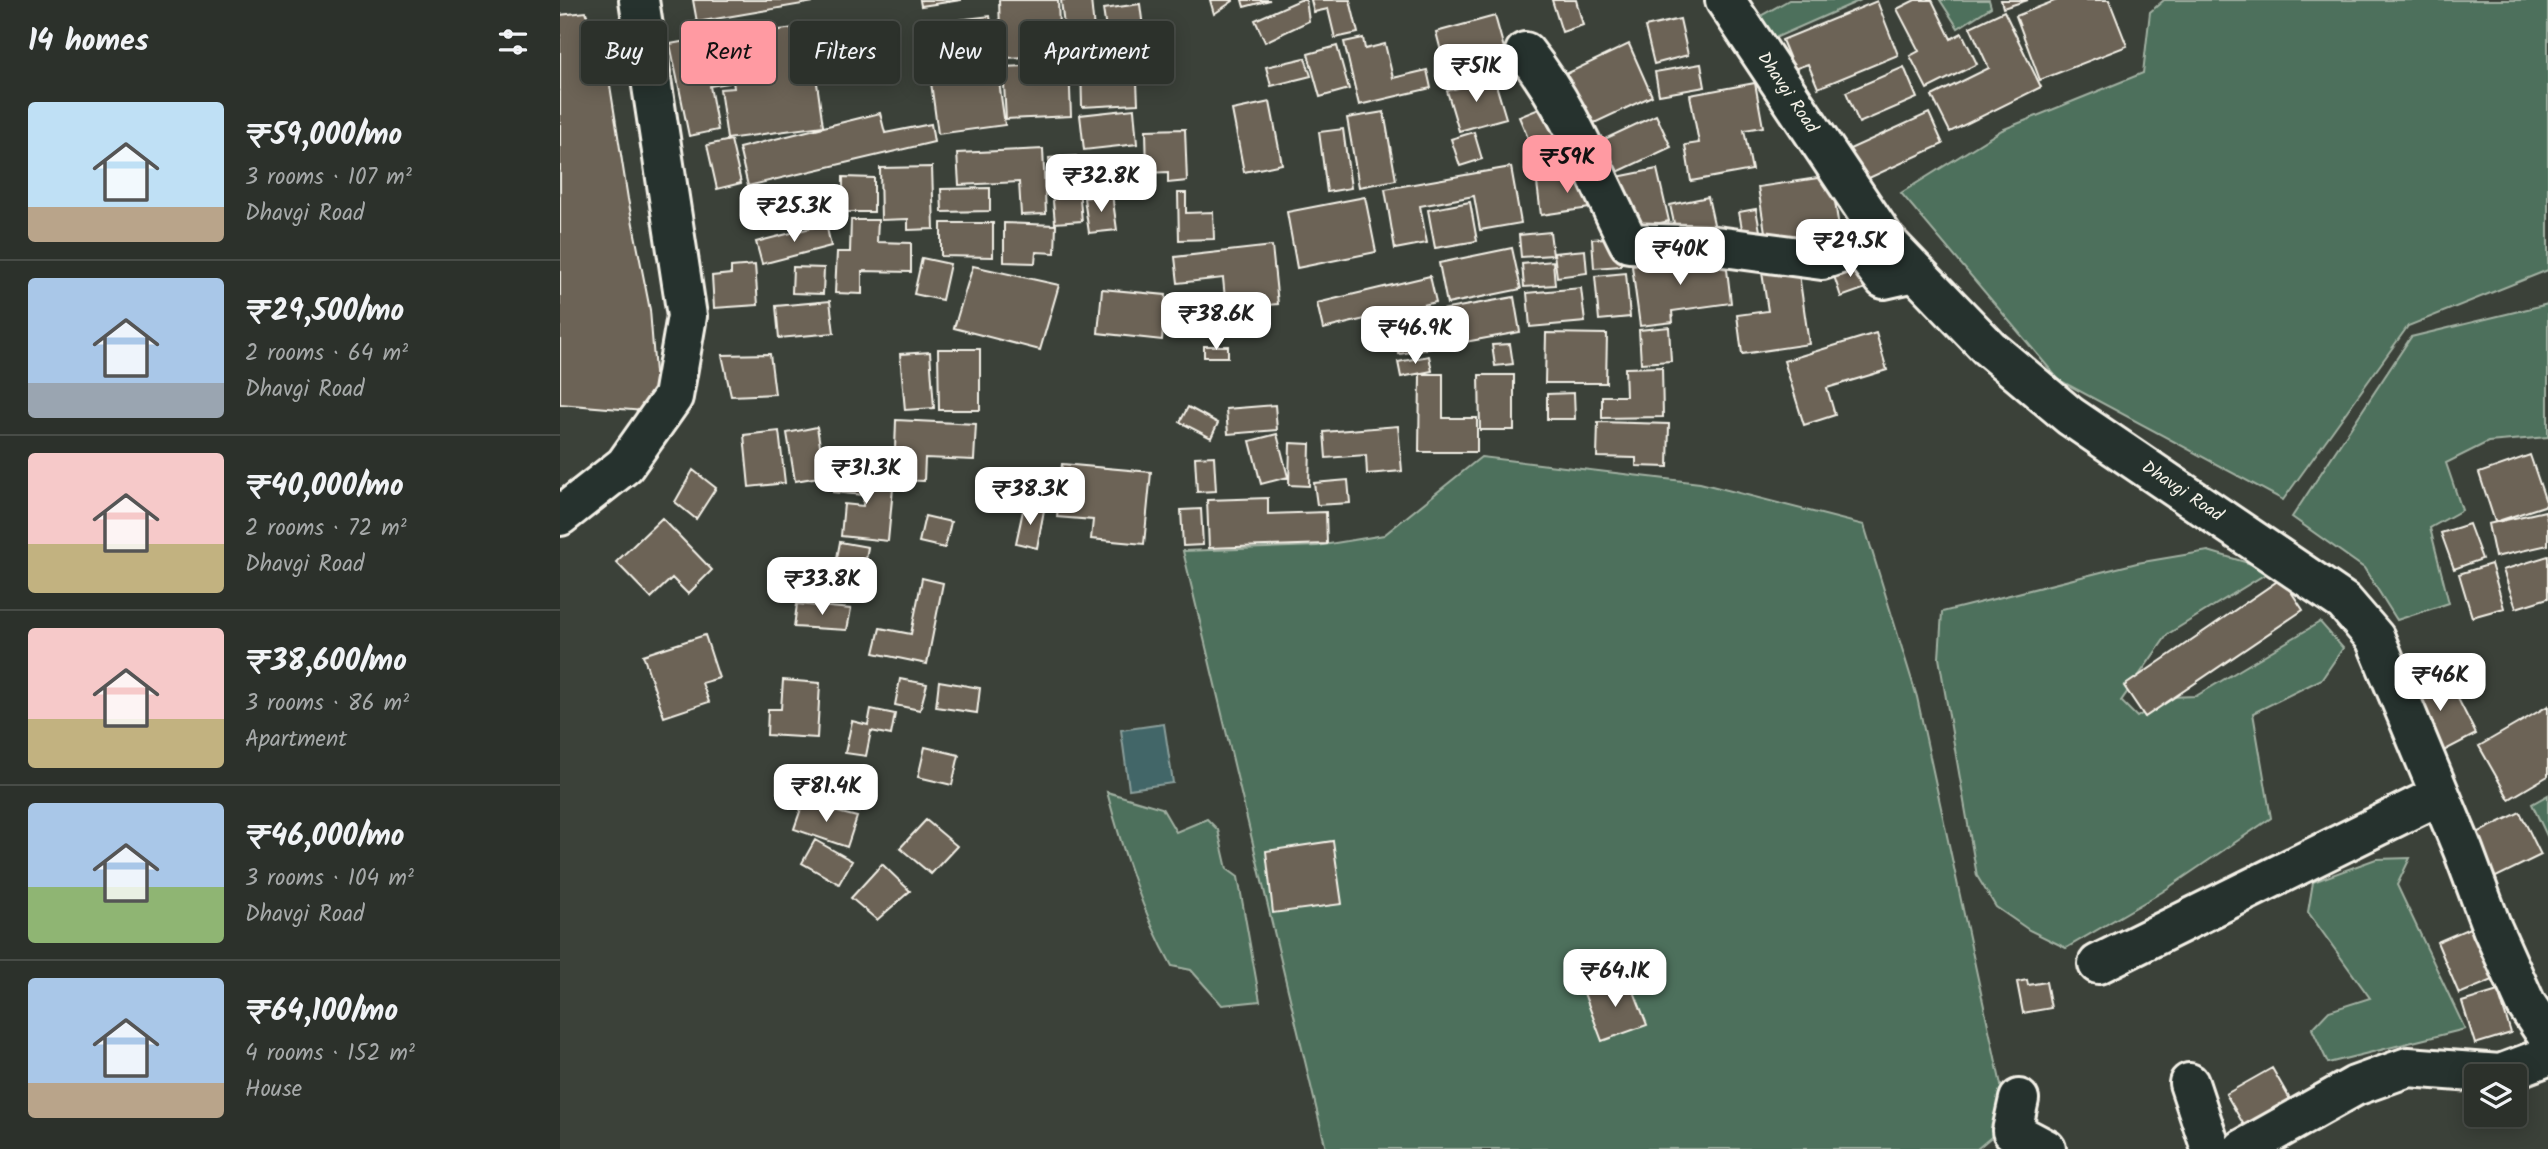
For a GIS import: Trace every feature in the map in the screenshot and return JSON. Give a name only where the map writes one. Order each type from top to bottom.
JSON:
[{"type":"street","points":[[560,516],[625,465],[673,397],[687,316],[639,0]]},
{"type":"street","name":"Dhavgi Road","points":[[1725,0],[1886,241],[1989,348],[2070,416],[2344,602],[2375,638],[2441,795],[2491,928],[2526,1004],[2548,1037]]},
{"type":"street","points":[[1524,52],[1542,73],[1567,114],[1629,243],[1716,246],[1822,260],[1860,247],[1884,279],[1915,272]]},
{"type":"street","points":[[2098,964],[2441,795]]},
{"type":"street","points":[[2243,1149],[2355,1086],[2409,1068],[2500,1074],[2548,1056]]},
{"type":"street","points":[[2189,1083],[2211,1149]]},
{"type":"street","points":[[2019,1099],[2012,1131],[2046,1149]]},
{"type":"green space","points":[[1789,0],[1861,0],[1768,41],[1757,18]]},
{"type":"green space","points":[[1940,0],[1989,0],[1991,7],[1958,28]]},
{"type":"green space","points":[[2164,0],[2548,0],[2548,270],[2408,326],[2283,500],[2059,380],[1901,193],[2002,130],[2143,73],[2150,12]]},
{"type":"green space","points":[[2548,304],[2548,437],[2488,442],[2446,463],[2462,510],[2430,528],[2449,603],[2397,620],[2364,568],[2292,517],[2411,337]]},
{"type":"green space","points":[[1481,457],[1700,483],[1864,525],[1917,697],[2009,1122],[1977,1149],[1326,1149],[1183,551],[1317,546],[1384,535]]},
{"type":"green space","points":[[2208,551],[2272,570],[2168,634],[2121,701],[2137,717],[2169,697],[2196,696],[2320,622],[2343,648],[2322,679],[2253,713],[2271,818],[2162,892],[2066,948],[2029,930],[1996,907],[1977,876],[1939,658],[1942,612],[2137,563]]},
{"type":"green space","points":[[1107,792],[1162,808],[1176,832],[1207,819],[1218,830],[1227,869],[1238,877],[1260,1001],[1222,1005],[1191,970],[1172,966],[1134,881]]},
{"type":"green space","points":[[2548,795],[2548,838],[2532,804]]},
{"type":"green space","points":[[2410,858],[2397,885],[2465,1029],[2328,1063],[2312,1029],[2329,1011],[2370,998],[2308,912],[2313,882],[2376,859]]},
{"type":"water","points":[[1164,724],[1173,783],[1129,789],[1121,730]]},
{"type":"building","points":[[693,0],[820,0],[703,21],[697,21]]},
{"type":"building","points":[[920,0],[961,0],[921,6]]},
{"type":"building","points":[[999,0],[1058,0],[1059,21],[1020,21],[1020,57],[1006,58],[1006,21],[1000,21]]},
{"type":"building","points":[[1061,0],[1091,0],[1093,21],[1063,21]]},
{"type":"building","points":[[1210,0],[1233,0],[1233,1],[1214,14]]},
{"type":"building","points":[[1242,0],[1270,0],[1244,7]]},
{"type":"building","points":[[1300,0],[1306,0],[1309,21],[1265,42],[1255,20]]},
{"type":"building","points":[[1311,0],[1350,0],[1358,33],[1335,38],[1328,9],[1314,12]]},
{"type":"building","points":[[1552,0],[1576,0],[1583,25],[1562,32]]},
{"type":"building","points":[[1915,0],[1932,0],[1951,39],[1962,33],[1977,64],[1927,89],[1910,56],[1919,51],[1897,9]]},
{"type":"building","points":[[2001,0],[2028,0],[2003,8]]},
{"type":"building","points":[[2057,0],[2109,0],[2127,46],[2040,80],[2016,16]]},
{"type":"building","points":[[1877,1],[1898,55],[1818,88],[1808,64],[1794,69],[1782,40]]},
{"type":"building","points":[[1140,4],[1142,21],[1105,21],[1103,9]]},
{"type":"building","points":[[2004,11],[2041,87],[1950,132],[1932,96],[1989,68],[1970,27]]},
{"type":"building","points":[[586,12],[589,21],[581,21],[581,84],[610,84],[628,199],[650,310],[656,385],[644,411],[560,404],[560,15]]},
{"type":"building","points":[[990,16],[991,21],[948,21]]},
{"type":"building","points":[[1495,16],[1510,70],[1451,87],[1448,74],[1478,66],[1474,51],[1443,59],[1436,32]]},
{"type":"building","points":[[1680,19],[1688,55],[1654,64],[1645,27]]},
{"type":"building","points":[[790,29],[790,84],[817,84],[823,126],[727,139],[720,89],[734,88],[733,84],[776,84],[776,30]]},
{"type":"building","points":[[1363,38],[1365,49],[1385,44],[1393,78],[1427,70],[1431,88],[1359,105],[1344,42]]},
{"type":"building","points":[[681,42],[681,84],[723,84],[710,86],[718,130],[689,136],[670,44]]},
{"type":"building","points":[[1629,44],[1652,96],[1590,125],[1566,74]]},
{"type":"building","points":[[1337,46],[1349,89],[1320,97],[1308,54]]},
{"type":"building","points":[[1305,58],[1311,76],[1271,86],[1266,67]]},
{"type":"building","points":[[1701,64],[1705,87],[1659,95],[1655,72]]},
{"type":"building","points":[[1020,66],[1020,84],[1070,84],[1071,116],[1006,119],[1006,67]]},
{"type":"building","points":[[1904,67],[1917,98],[1859,123],[1846,92]]},
{"type":"building","points":[[1494,78],[1506,118],[1459,131],[1447,91]]},
{"type":"building","points":[[1755,83],[1763,127],[1744,130],[1752,170],[1691,181],[1685,145],[1699,143],[1690,95]]},
{"type":"building","points":[[931,84],[999,84],[1005,125],[938,134]]},
{"type":"building","points":[[1081,84],[1137,84],[1138,104],[1082,107]]},
{"type":"building","points":[[1270,102],[1282,164],[1244,172],[1232,110]]},
{"type":"building","points":[[1554,103],[1568,138],[1534,152],[1519,117]]},
{"type":"building","points":[[1134,109],[1137,144],[1084,150],[1080,115]]},
{"type":"building","points":[[1384,112],[1396,180],[1359,187],[1347,118]]},
{"type":"building","points":[[880,113],[885,133],[931,124],[934,142],[748,186],[739,148]]},
{"type":"building","points":[[1929,113],[1943,144],[1856,184],[1841,153]]},
{"type":"building","points":[[1656,115],[1671,147],[1609,176],[1594,144]]},
{"type":"building","points":[[1185,129],[1187,181],[1168,183],[1168,172],[1147,173],[1146,130]]},
{"type":"building","points":[[1343,129],[1351,188],[1327,192],[1319,132]]},
{"type":"building","points":[[1474,132],[1482,159],[1460,166],[1451,139]]},
{"type":"building","points":[[731,140],[741,183],[717,189],[707,145]]},
{"type":"building","points":[[1043,149],[1046,214],[1021,215],[1019,182],[959,185],[957,153]]},
{"type":"building","points":[[1076,156],[1082,221],[1055,223],[1049,158]]},
{"type":"building","points":[[932,167],[934,229],[908,230],[908,219],[881,220],[880,168]]},
{"type":"building","points":[[1511,167],[1521,223],[1480,230],[1474,196],[1420,206],[1427,243],[1395,249],[1385,189]]},
{"type":"building","points":[[1657,169],[1669,221],[1629,230],[1617,177]]},
{"type":"building","points":[[1593,176],[1597,207],[1541,215],[1537,183]]},
{"type":"building","points":[[1831,176],[1840,234],[1767,245],[1758,187]]},
{"type":"building","points":[[843,177],[874,178],[874,212],[843,212]]},
{"type":"building","points":[[990,188],[990,211],[942,212],[941,189]]},
{"type":"building","points":[[1178,193],[1186,193],[1186,213],[1213,212],[1214,239],[1179,240]]},
{"type":"building","points":[[1112,194],[1117,230],[1089,233],[1084,198]]},
{"type":"building","points":[[1365,197],[1376,252],[1297,268],[1287,212]]},
{"type":"building","points":[[1708,197],[1716,233],[1678,241],[1670,205]]},
{"type":"building","points":[[1470,202],[1477,241],[1435,248],[1428,210]]},
{"type":"building","points":[[1756,209],[1762,242],[1745,246],[1739,212]]},
{"type":"building","points":[[851,220],[878,220],[877,242],[911,243],[911,272],[862,271],[862,294],[835,293],[837,252],[850,252]]},
{"type":"building","points":[[941,223],[993,223],[993,257],[941,256]]},
{"type":"building","points":[[1004,223],[1056,225],[1055,253],[1036,252],[1035,263],[1004,262]]},
{"type":"building","points":[[826,224],[831,246],[762,264],[756,242]]},
{"type":"building","points":[[1550,232],[1553,255],[1521,257],[1519,235]]},
{"type":"building","points":[[1619,237],[1621,266],[1594,268],[1592,239]]},
{"type":"building","points":[[1272,246],[1278,304],[1226,309],[1223,278],[1178,283],[1175,257]]},
{"type":"building","points":[[1512,248],[1521,289],[1447,304],[1439,263]]},
{"type":"building","points":[[1585,250],[1587,273],[1557,277],[1554,253]]},
{"type":"building","points":[[1725,253],[1731,303],[1672,311],[1673,322],[1640,326],[1632,266]]},
{"type":"building","points":[[922,258],[950,264],[942,300],[914,294]]},
{"type":"building","points":[[1797,260],[1809,344],[1742,354],[1737,315],[1768,311],[1761,266]]},
{"type":"building","points":[[1553,261],[1555,285],[1524,287],[1522,264]]},
{"type":"building","points":[[1860,261],[1869,287],[1841,297],[1832,270]]},
{"type":"building","points":[[755,265],[758,305],[714,308],[712,276],[731,274],[731,267]]},
{"type":"building","points":[[973,266],[1059,285],[1040,350],[954,328]]},
{"type":"building","points":[[793,267],[824,268],[823,294],[792,293]]},
{"type":"building","points":[[1626,273],[1630,317],[1599,320],[1595,276]]},
{"type":"building","points":[[1430,276],[1436,302],[1323,329],[1317,303]]},
{"type":"building","points":[[1581,288],[1585,322],[1530,327],[1527,293]]},
{"type":"building","points":[[1102,289],[1166,295],[1162,340],[1098,333]]},
{"type":"building","points":[[1514,297],[1520,332],[1399,354],[1392,319]]},
{"type":"building","points":[[830,301],[834,333],[779,338],[776,306]]},
{"type":"building","points":[[1669,327],[1671,361],[1641,363],[1639,330]]},
{"type":"building","points":[[1546,333],[1607,334],[1606,383],[1545,383]]},
{"type":"building","points":[[1876,333],[1887,370],[1827,388],[1835,415],[1804,425],[1784,361]]},
{"type":"building","points":[[1510,344],[1513,364],[1495,366],[1492,345]]},
{"type":"building","points":[[1204,346],[1228,346],[1228,357],[1204,357]]},
{"type":"building","points":[[938,349],[980,349],[980,410],[939,410]]},
{"type":"building","points":[[930,352],[934,408],[905,410],[900,354]]},
{"type":"building","points":[[770,354],[775,394],[731,396],[722,355]]},
{"type":"building","points":[[1429,356],[1432,371],[1401,377],[1398,362]]},
{"type":"building","points":[[1662,367],[1663,417],[1602,418],[1602,396],[1626,396],[1625,368]]},
{"type":"building","points":[[1420,374],[1443,374],[1443,418],[1477,418],[1477,452],[1419,452]]},
{"type":"building","points":[[1479,375],[1514,375],[1514,430],[1480,430]]},
{"type":"building","points":[[1574,393],[1575,419],[1547,419],[1547,394]]},
{"type":"building","points":[[1275,405],[1277,430],[1228,434],[1226,409]]},
{"type":"building","points":[[1188,407],[1218,423],[1211,438],[1180,422]]},
{"type":"building","points":[[896,420],[976,424],[974,460],[925,458],[924,481],[894,480]]},
{"type":"building","points":[[1598,422],[1669,424],[1668,467],[1636,466],[1636,458],[1597,457]]},
{"type":"building","points":[[1398,426],[1402,471],[1367,474],[1366,455],[1326,458],[1324,432]]},
{"type":"building","points":[[817,427],[825,476],[795,481],[787,433]]},
{"type":"building","points":[[779,431],[785,483],[749,487],[744,435]]},
{"type":"building","points":[[1277,434],[1288,477],[1261,484],[1250,441]]},
{"type":"building","points":[[1290,443],[1310,444],[1309,486],[1289,485]]},
{"type":"building","points":[[2530,455],[2547,505],[2495,522],[2479,473]]},
{"type":"building","points":[[1214,456],[1216,491],[1197,492],[1195,457]]},
{"type":"building","points":[[1062,464],[1151,472],[1144,544],[1091,539],[1093,520],[1057,517]]},
{"type":"building","points":[[693,470],[716,488],[696,519],[675,502]]},
{"type":"building","points":[[834,473],[894,478],[888,541],[841,536],[844,504],[863,506],[864,495],[833,492]]},
{"type":"building","points":[[1348,480],[1350,503],[1317,505],[1314,483]]},
{"type":"building","points":[[1268,498],[1268,514],[1326,512],[1327,544],[1209,548],[1207,500]]},
{"type":"building","points":[[1024,506],[1044,510],[1037,548],[1016,543]]},
{"type":"building","points":[[1201,509],[1203,545],[1183,546],[1181,510]]},
{"type":"building","points":[[2545,511],[2548,545],[2495,557],[2488,524]]},
{"type":"building","points":[[925,516],[951,522],[945,548],[919,542]]},
{"type":"building","points":[[662,518],[712,570],[688,594],[672,578],[651,598],[616,562]]},
{"type":"building","points":[[2469,524],[2482,559],[2454,569],[2441,533]]},
{"type":"building","points":[[840,542],[868,547],[860,599],[808,593],[811,571],[834,574]]},
{"type":"building","points":[[2548,556],[2548,598],[2516,608],[2503,570]]},
{"type":"building","points":[[2491,564],[2504,608],[2472,617],[2459,574]]},
{"type":"building","points":[[922,578],[943,583],[927,664],[874,653],[880,628],[911,634]]},
{"type":"building","points":[[2282,578],[2303,610],[2145,717],[2124,686]]},
{"type":"building","points":[[797,604],[851,609],[847,630],[794,627]]},
{"type":"building","points":[[705,635],[719,678],[702,683],[709,702],[664,717],[643,655]]},
{"type":"building","points":[[2444,671],[2476,734],[2436,755],[2404,691]]},
{"type":"building","points":[[900,679],[927,684],[920,710],[895,705]]},
{"type":"building","points":[[783,680],[820,683],[817,738],[767,735],[768,709],[781,709]]},
{"type":"building","points":[[939,681],[980,688],[977,713],[936,707]]},
{"type":"building","points":[[2548,706],[2548,776],[2509,799],[2479,746]]},
{"type":"building","points":[[871,709],[895,714],[891,735],[871,731],[866,756],[845,753],[852,721],[868,725]]},
{"type":"building","points":[[925,747],[959,755],[952,785],[918,777]]},
{"type":"building","points":[[825,785],[862,793],[859,812],[821,803]]},
{"type":"building","points":[[803,803],[857,817],[847,847],[794,829]]},
{"type":"building","points":[[2520,812],[2541,855],[2492,879],[2471,836]]},
{"type":"building","points":[[926,820],[957,846],[931,874],[900,848]]},
{"type":"building","points":[[815,840],[852,861],[839,884],[802,863]]},
{"type":"building","points":[[1333,841],[1342,904],[1273,913],[1266,851]]},
{"type":"building","points":[[882,864],[910,891],[877,920],[851,898]]},
{"type":"building","points":[[2472,927],[2493,980],[2459,994],[2437,942]]},
{"type":"building","points":[[1628,976],[1647,1025],[1602,1041],[1584,993]]},
{"type":"building","points":[[2027,980],[2028,985],[2046,982],[2051,1008],[2023,1013],[2017,982]]},
{"type":"building","points":[[2498,991],[2511,1033],[2475,1044],[2462,1002]]},
{"type":"building","points":[[2272,1068],[2291,1101],[2245,1127],[2226,1094]]}]
